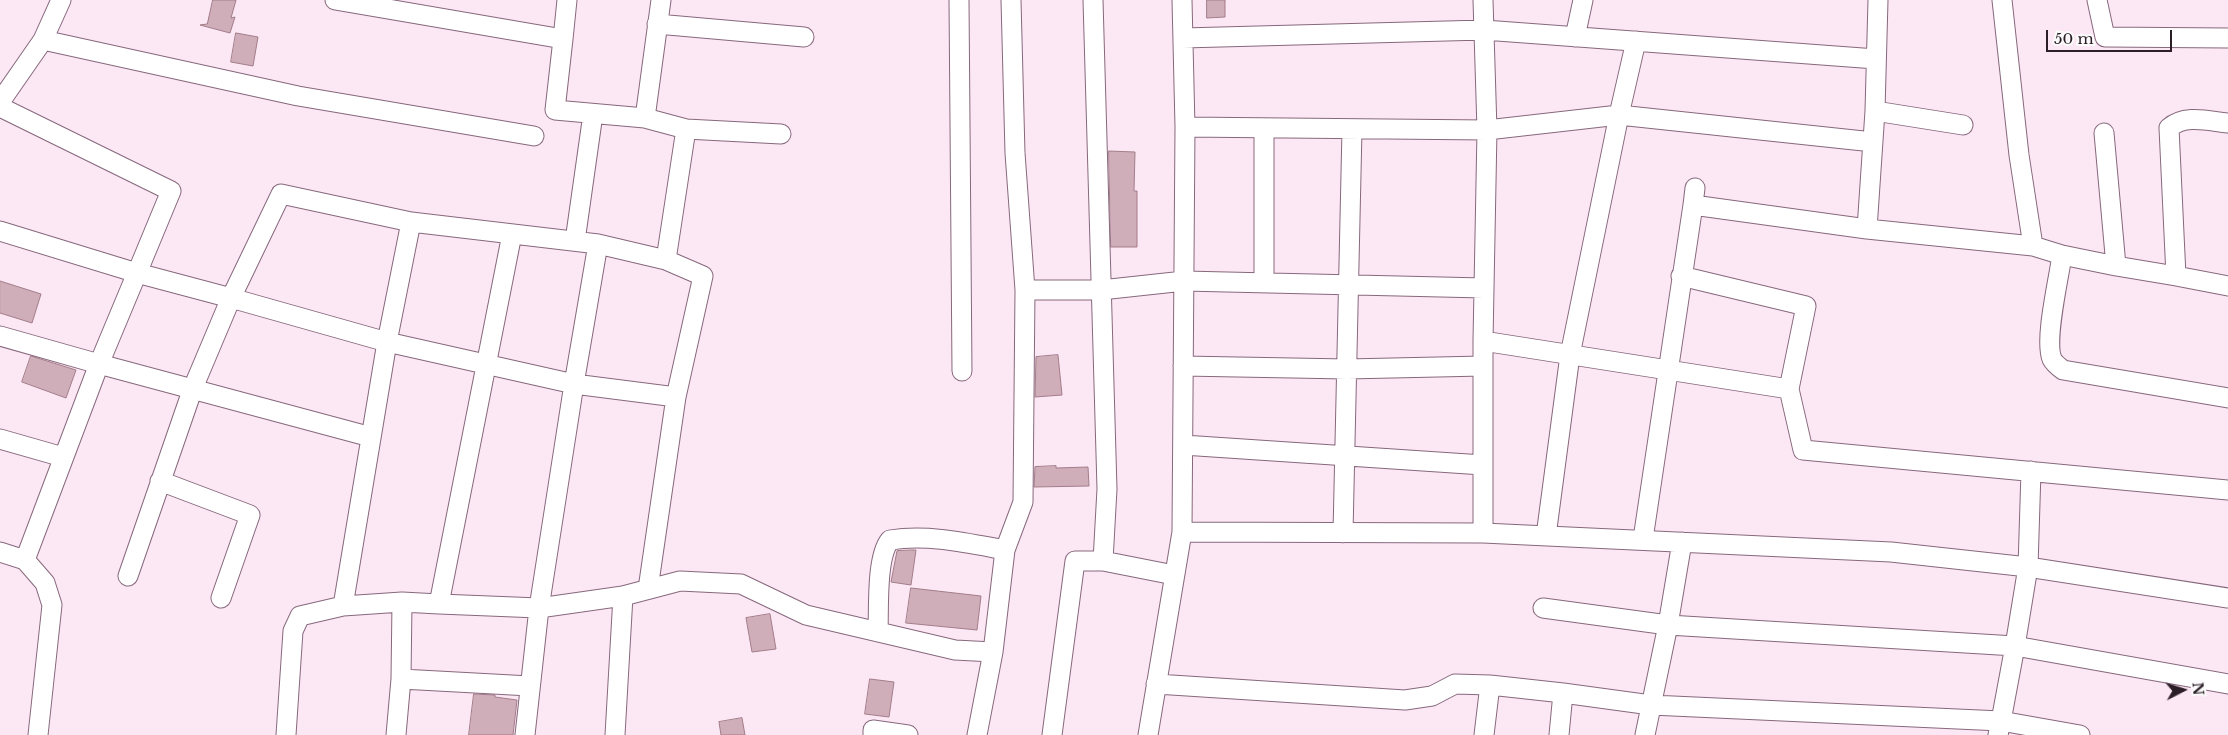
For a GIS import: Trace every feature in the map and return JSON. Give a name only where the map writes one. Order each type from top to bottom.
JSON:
[{"type":"street","points":[[0,102],[44,40],[61,0]]},
{"type":"street","points":[[335,0],[563,39]]},
{"type":"street","points":[[567,0],[555,110],[645,118],[686,129],[781,134]]},
{"type":"street","points":[[645,118],[661,0]]},
{"type":"street","points":[[960,0],[962,371]]},
{"type":"street","points":[[977,735],[993,652],[1005,550],[1023,502],[1025,290],[1015,153],[1011,0]]},
{"type":"street","points":[[1093,0],[1107,489],[1103,561]]},
{"type":"street","points":[[1148,735],[1182,532],[1185,127],[1182,0]]},
{"type":"street","points":[[1483,0],[1487,130],[1483,341],[1483,533]]},
{"type":"street","points":[[1575,37],[1583,0]]},
{"type":"street","points":[[1867,229],[1873,142],[1878,0]]},
{"type":"street","points":[[2002,0],[2019,155],[2032,246]]},
{"type":"street","points":[[2097,0],[2105,37],[2228,38]]},
{"type":"street","points":[[657,24],[804,37]]},
{"type":"street","points":[[1183,38],[1484,30],[1876,59]]},
{"type":"street","points":[[44,40],[298,96],[534,136]]},
{"type":"street","points":[[1546,536],[1570,355],[1636,41]]},
{"type":"street","points":[[0,107],[171,191],[98,364],[24,560]]},
{"type":"street","points":[[1874,112],[1964,125]]},
{"type":"street","points":[[575,241],[593,114]]},
{"type":"street","points":[[1185,127],[1487,130],[1619,115],[1873,142]]},
{"type":"street","points":[[2176,276],[2169,128],[2177,121],[2188,119],[2228,123]]},
{"type":"street","points":[[1264,128],[1264,283]]},
{"type":"street","points":[[666,260],[686,129]]},
{"type":"street","points":[[1343,533],[1352,129]]},
{"type":"street","points":[[2104,133],[2116,266]]},
{"type":"street","points":[[128,576],[193,388],[230,298],[281,194],[411,222],[598,244],[666,260],[703,276],[676,397],[648,589]]},
{"type":"street","points":[[1643,540],[1694,197],[1867,229],[2032,246],[2062,255],[2228,286]]},
{"type":"street","points":[[343,606],[387,342],[411,222]]},
{"type":"street","points":[[0,230],[137,273],[387,342],[574,384],[676,397]]},
{"type":"street","points":[[439,604],[512,234]]},
{"type":"street","points":[[525,735],[539,608],[598,244]]},
{"type":"street","points":[[2062,255],[2051,325],[2050,347],[2052,360],[2063,370],[2228,398]]},
{"type":"street","points":[[1681,276],[1806,306],[1789,389],[1803,450],[2228,490]]},
{"type":"street","points":[[1025,290],[1101,290],[1184,281],[1484,288]]},
{"type":"street","points":[[0,336],[371,437]]},
{"type":"street","points":[[1483,341],[1789,389]]},
{"type":"street","points":[[1183,366],[1347,368],[1483,366]]},
{"type":"street","points":[[0,438],[63,457]]},
{"type":"street","points":[[1183,445],[1483,465]]},
{"type":"street","points":[[2000,728],[2028,567],[2030,471]]},
{"type":"street","points":[[160,481],[250,515],[221,598]]},
{"type":"street","points":[[1182,532],[1483,533],[1890,552],[2028,567],[2228,598]]},
{"type":"street","points":[[878,632],[882,561],[886,545],[890,540],[909,537],[957,541],[1005,550]]},
{"type":"street","points":[[1646,735],[1682,542]]},
{"type":"street","points":[[0,552],[24,560],[45,584],[52,605],[38,735]]},
{"type":"street","points":[[1052,735],[1075,561],[1103,561],[1174,575]]},
{"type":"street","points":[[286,735],[293,631],[300,616],[343,606],[402,602],[539,608],[623,596],[680,581],[741,584],[806,615],[955,650],[993,652]]},
{"type":"street","points":[[615,735],[623,596]]},
{"type":"street","points":[[396,735],[401,679],[402,602]]},
{"type":"street","points":[[1543,608],[1668,625],[2015,646],[2228,684]]},
{"type":"street","points":[[401,679],[530,686]]},
{"type":"street","points":[[1156,684],[1405,700],[1432,696],[1455,684],[1490,685],[1651,705],[2080,735]]},
{"type":"street","points":[[1484,735],[1490,685]]},
{"type":"street","points":[[1559,735],[1564,693]]},
{"type":"street","points":[[873,735],[874,730],[908,735]]},
{"type":"building","points":[[213,0],[236,0],[231,18],[235,17],[230,33],[200,25],[207,24]]},
{"type":"building","points":[[1207,0],[1225,0],[1225,17],[1207,18]]},
{"type":"building","points":[[236,33],[258,37],[253,66],[231,62]]},
{"type":"building","points":[[1109,151],[1135,152],[1134,191],[1137,191],[1137,247],[1111,247]]},
{"type":"building","points":[[0,281],[41,294],[32,323],[0,313]]},
{"type":"building","points":[[1058,355],[1062,395],[1035,397],[1036,357]]},
{"type":"building","points":[[31,356],[76,370],[66,398],[22,382]]},
{"type":"building","points":[[1056,466],[1056,468],[1088,467],[1089,486],[1034,487],[1035,467]]},
{"type":"building","points":[[916,550],[911,585],[891,582],[897,551]]},
{"type":"building","points":[[911,588],[981,596],[977,630],[906,623]]},
{"type":"building","points":[[770,614],[776,649],[752,652],[746,618]]},
{"type":"building","points":[[870,679],[894,682],[889,717],[865,714]]},
{"type":"building","points":[[474,694],[495,695],[495,697],[517,700],[513,735],[469,735]]},
{"type":"building","points":[[742,718],[745,735],[721,735],[719,722]]}]
